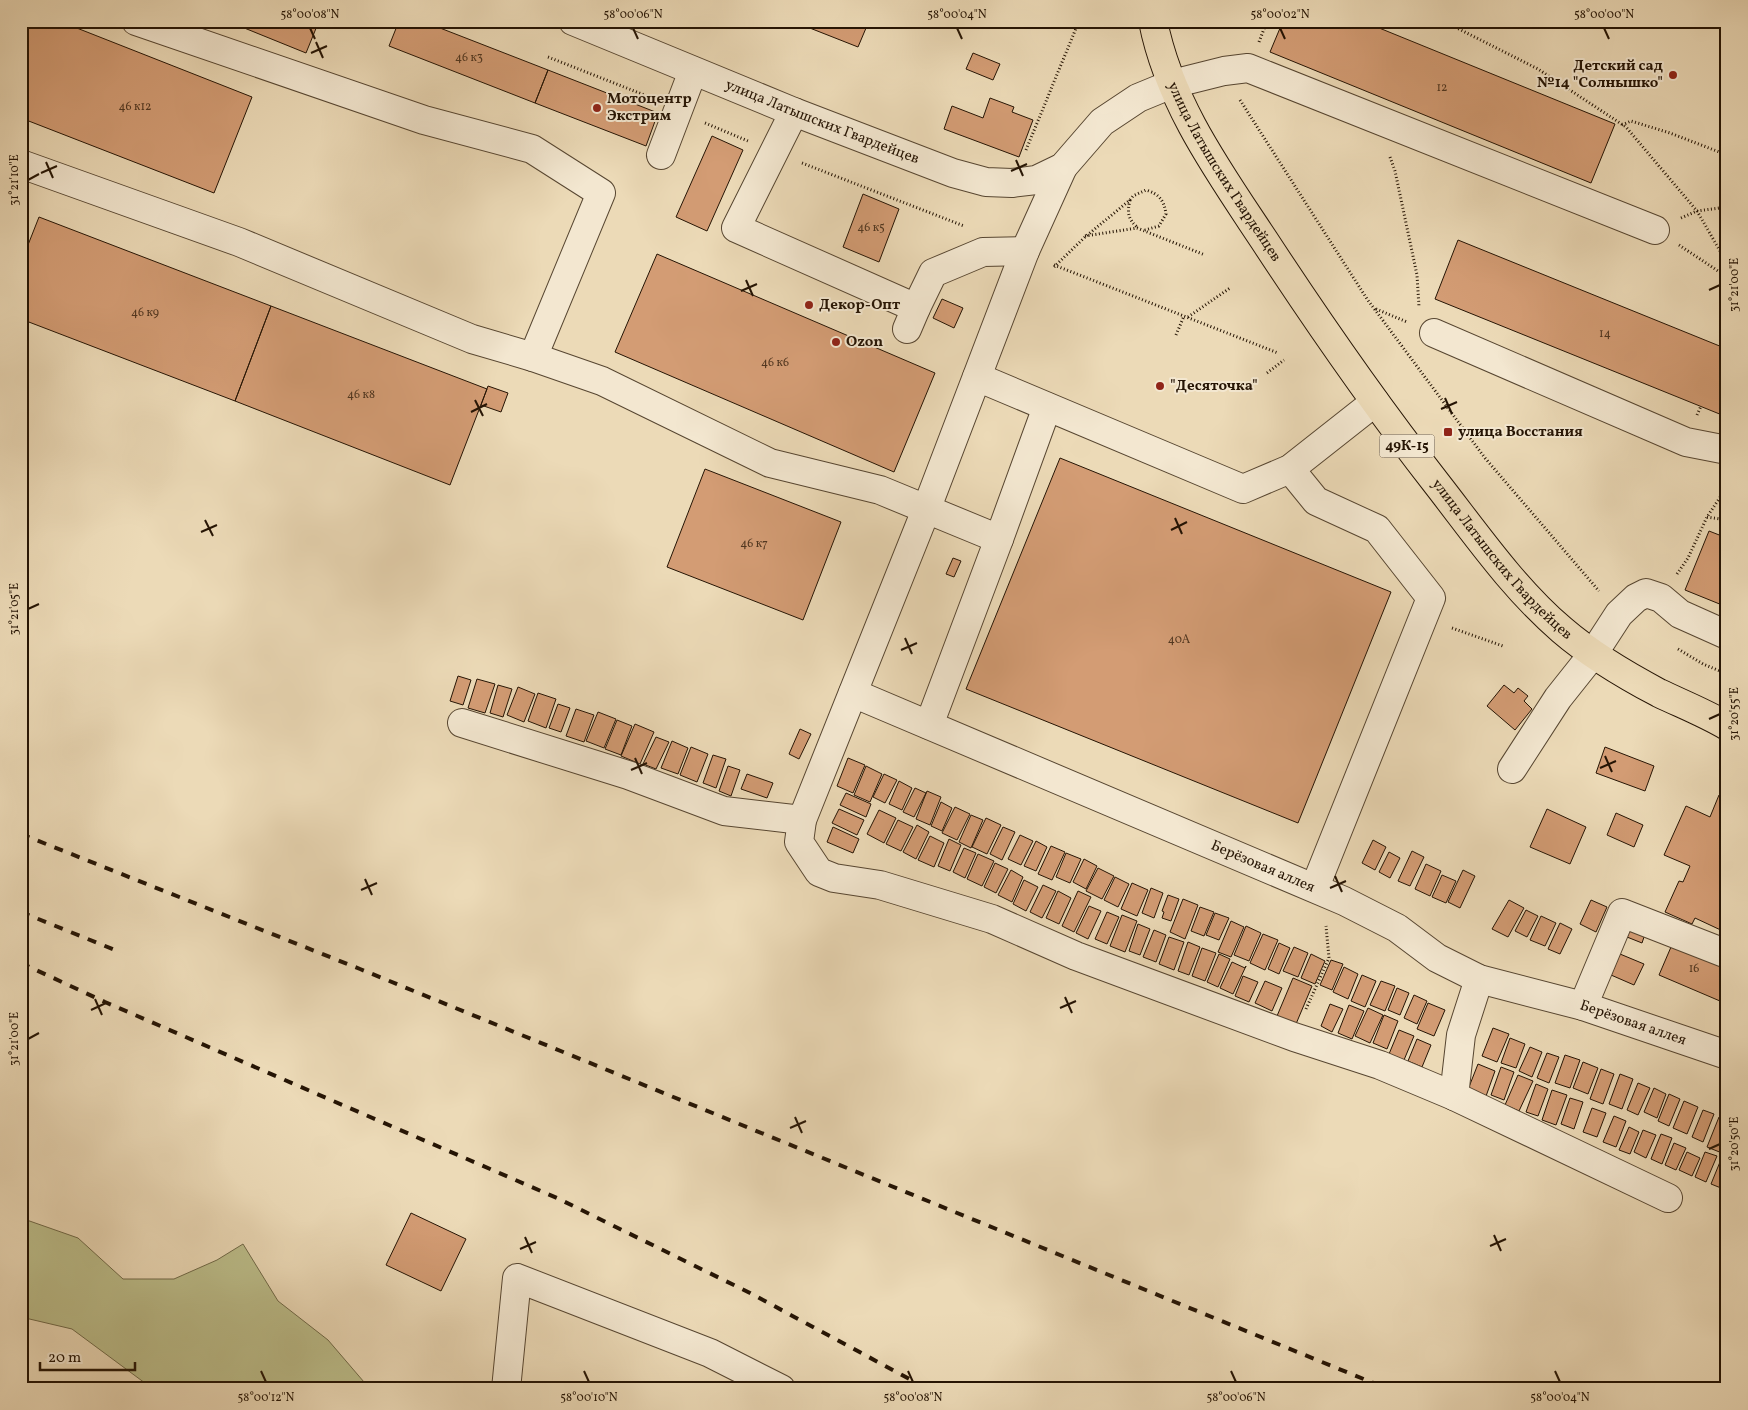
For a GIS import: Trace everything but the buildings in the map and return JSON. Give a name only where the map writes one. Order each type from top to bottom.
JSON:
[{"type":"main road","name":"49К-15","points":[[1153,21],[1158,47],[1172,84]]},
{"type":"main road","name":"улица Латышских Гвардейцев","points":[[1172,84],[1190,123],[1235,196],[1324,331],[1375,402],[1490,552],[1529,598],[1562,630],[1619,671],[1727,726]]},
{"type":"street","points":[[136,21],[424,120],[532,149],[601,193],[533,357]]},
{"type":"street","name":"улица Латышских Гвардейцев","points":[[574,21],[794,112],[954,173],[986,182],[1012,184],[1036,180],[1063,167],[1102,122],[1138,98],[1172,84]]},
{"type":"street","points":[[1172,84],[1224,71],[1248,68],[1656,230]]},
{"type":"street","points":[[661,155],[693,71]]},
{"type":"street","points":[[794,112],[736,228],[912,319],[933,273],[983,252],[1025,251]]},
{"type":"street","points":[[21,164],[239,242],[472,339],[533,357],[602,381],[770,463],[880,490],[1000,539]]},
{"type":"street","points":[[1063,167],[1025,251],[926,510],[802,820],[799,842],[819,872],[834,878],[880,885],[992,919],[1076,956],[1294,1037],[1380,1065],[1454,1096],[1668,1198]]},
{"type":"street","points":[[1434,333],[1686,442],[1727,450]]},
{"type":"street","points":[[977,377],[1243,489],[1290,469],[1375,402]]},
{"type":"street","points":[[929,725],[1000,539],[1047,407]]},
{"type":"street","points":[[1290,469],[1316,501],[1378,529],[1431,598],[1315,887]]},
{"type":"street","points":[[1512,769],[1558,698],[1593,654],[1619,614],[1636,598],[1646,593],[1661,598],[1680,614],[1727,635]]},
{"type":"street","name":"Берёзовая аллея","points":[[853,693],[1315,887],[1397,928],[1438,958],[1479,979],[1583,1006],[1727,1056]]},
{"type":"street","points":[[462,723],[628,775],[724,811],[802,820]]},
{"type":"street","points":[[1583,1006],[1622,913],[1727,954]]},
{"type":"street","points":[[1454,1096],[1461,1035],[1479,979]]},
{"type":"street","points":[[506,1389],[517,1278],[710,1352],[781,1389]]},
{"type":"path","points":[[1012,184],[1079,21]]},
{"type":"path","points":[[1447,21],[1449,24],[1538,69],[1622,125],[1697,211],[1727,263]]},
{"type":"path","points":[[1248,68],[1237,96],[1367,299],[1485,458],[1574,564],[1619,614]]},
{"type":"path","points":[[1376,119],[1394,171],[1417,275],[1419,310]]},
{"type":"path","points":[[1622,125],[1631,121],[1670,133],[1727,155]]},
{"type":"path","points":[[1051,274],[1054,265],[1085,236],[1133,196],[1146,190],[1158,194],[1163,200],[1166,214],[1159,226],[1145,230]]},
{"type":"path","points":[[1130,200],[1127,210],[1130,220],[1137,228]]},
{"type":"path","points":[[1656,230],[1697,211],[1727,207]]},
{"type":"path","points":[[1085,236],[1137,228],[1205,255]]},
{"type":"path","points":[[1656,230],[1727,277]]},
{"type":"path","points":[[1054,265],[1278,353]]},
{"type":"path","points":[[1176,335],[1186,317],[1230,288]]},
{"type":"path","points":[[1267,373],[1284,360]]},
{"type":"path","points":[[1661,598],[1688,558],[1707,518],[1727,487]]},
{"type":"path","points":[[1707,518],[1727,520]]},
{"type":"path","points":[[1424,618],[1503,646]]},
{"type":"path","points":[[1670,644],[1703,664],[1727,674]]},
{"type":"path","points":[[1294,1037],[1329,958],[1327,931],[1315,887]]},
{"type":"green space","points":[[21,1218],[78,1238],[123,1279],[174,1279],[217,1260],[243,1244],[278,1301],[328,1340],[370,1389],[153,1389],[72,1329],[21,1317]]},
{"type":"railway","points":[[21,834],[360,969],[1388,1389]]},
{"type":"railway","points":[[21,912],[115,950]]},
{"type":"railway","points":[[21,963],[105,1002],[557,1198],[750,1293],[928,1389]]},
{"type":"place","name":"Детский сад №14 \"Солнышко\"","points":[[1673,75]]},
{"type":"place","name":"Мотоцентр Экстрим","points":[[597,108]]},
{"type":"place","name":"Декор-Опт","points":[[809,305]]},
{"type":"place","name":"Ozon","points":[[836,342]]},
{"type":"place","name":"\"Десяточка\"","points":[[1160,386]]},
{"type":"place","name":"улица Восстания","points":[[1448,432]]}]
